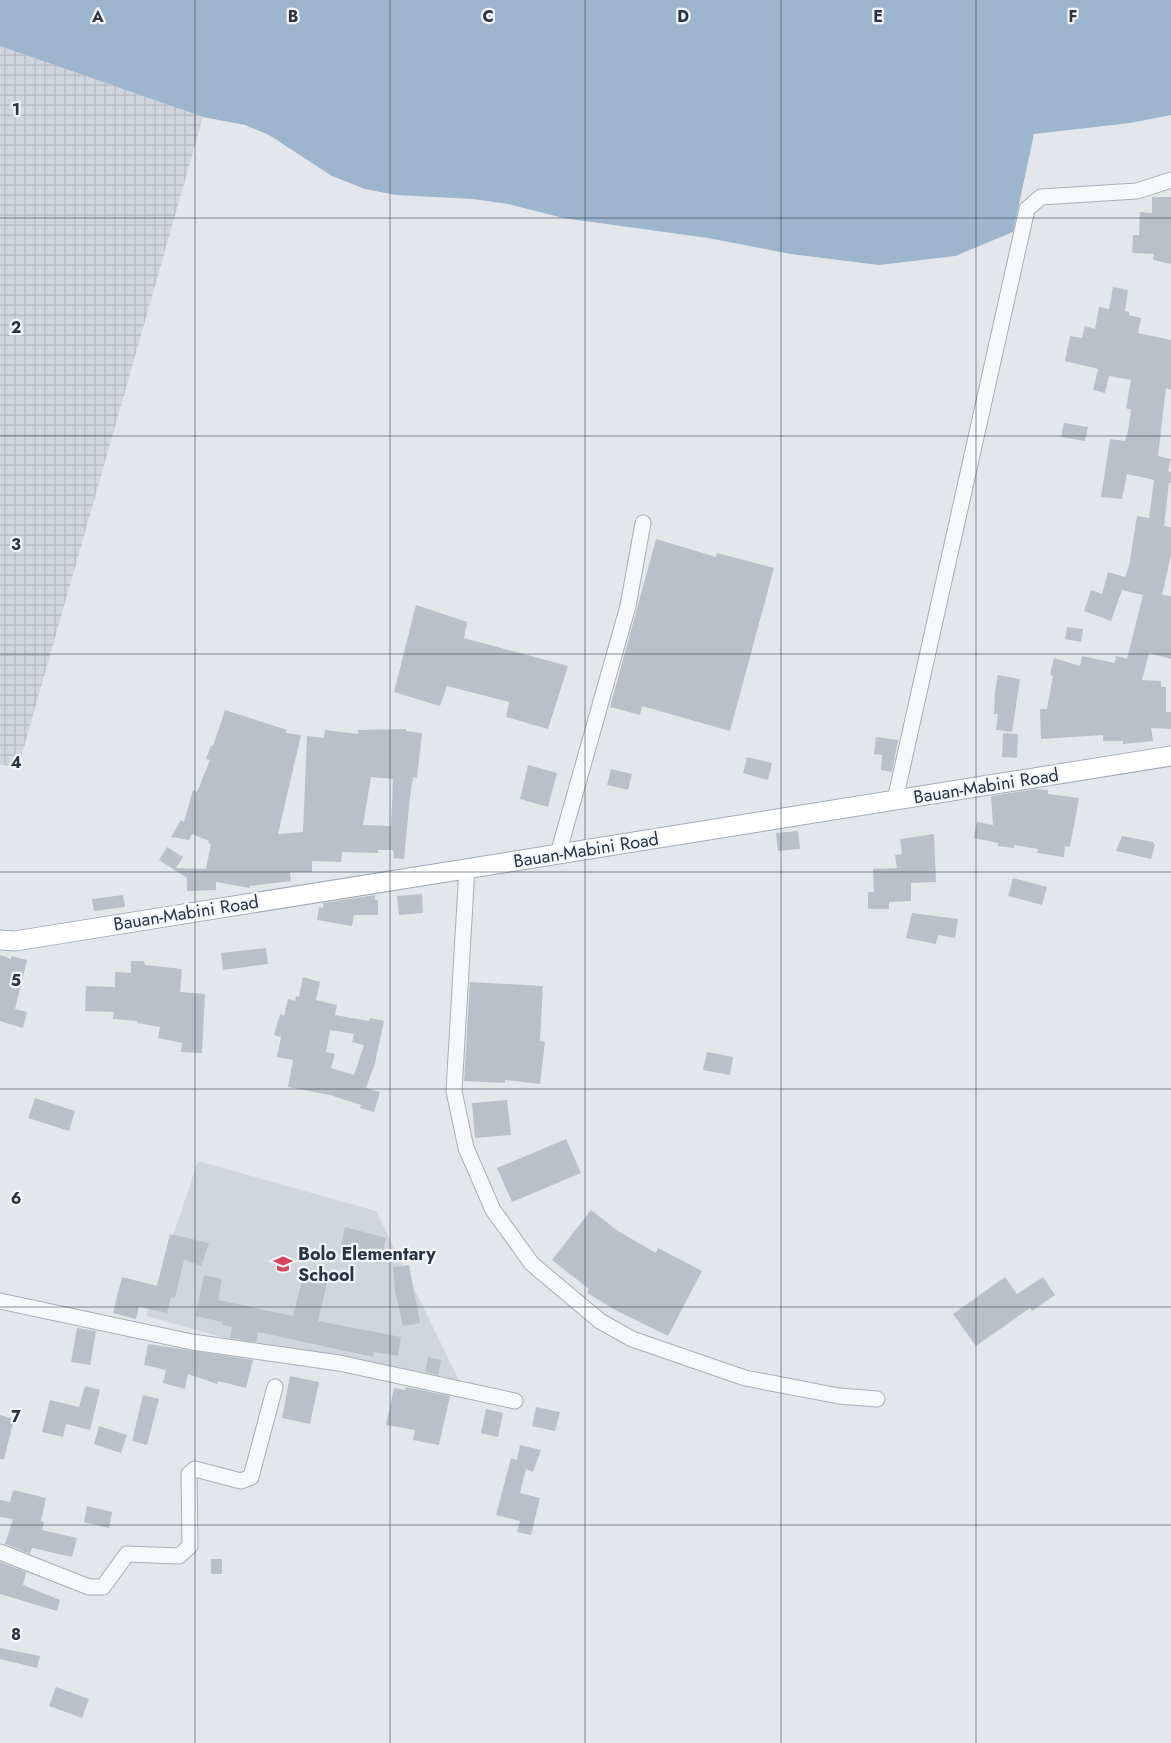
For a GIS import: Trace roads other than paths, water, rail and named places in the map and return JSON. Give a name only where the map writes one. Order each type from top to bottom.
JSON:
[{"type":"main road","name":"Bauan-Mabini Road","points":[[0,940],[25,939],[1171,756]]},
{"type":"street","points":[[895,800],[1027,209],[1041,197],[1137,191],[1171,180]]},
{"type":"street","points":[[558,854],[628,606],[643,523]]},
{"type":"street","points":[[467,868],[454,1091],[466,1148],[493,1210],[532,1264],[600,1321],[632,1339],[745,1378],[839,1396],[878,1400]]},
{"type":"street","points":[[0,1301],[192,1342],[339,1363],[515,1401]]},
{"type":"street","points":[[0,1552],[90,1587],[103,1587],[127,1554],[179,1556],[190,1546],[189,1474],[195,1469],[241,1480],[251,1477],[275,1387]]},
{"type":"water","points":[[0,0],[1171,0],[1171,115],[1130,123],[1034,134],[1013,232],[955,256],[879,265],[791,254],[708,238],[563,218],[508,204],[473,199],[396,195],[365,189],[332,176],[269,135],[245,125],[203,117],[0,46]]},
{"type":"place","name":"Bolo Elementary School","points":[[283,1264]]}]
